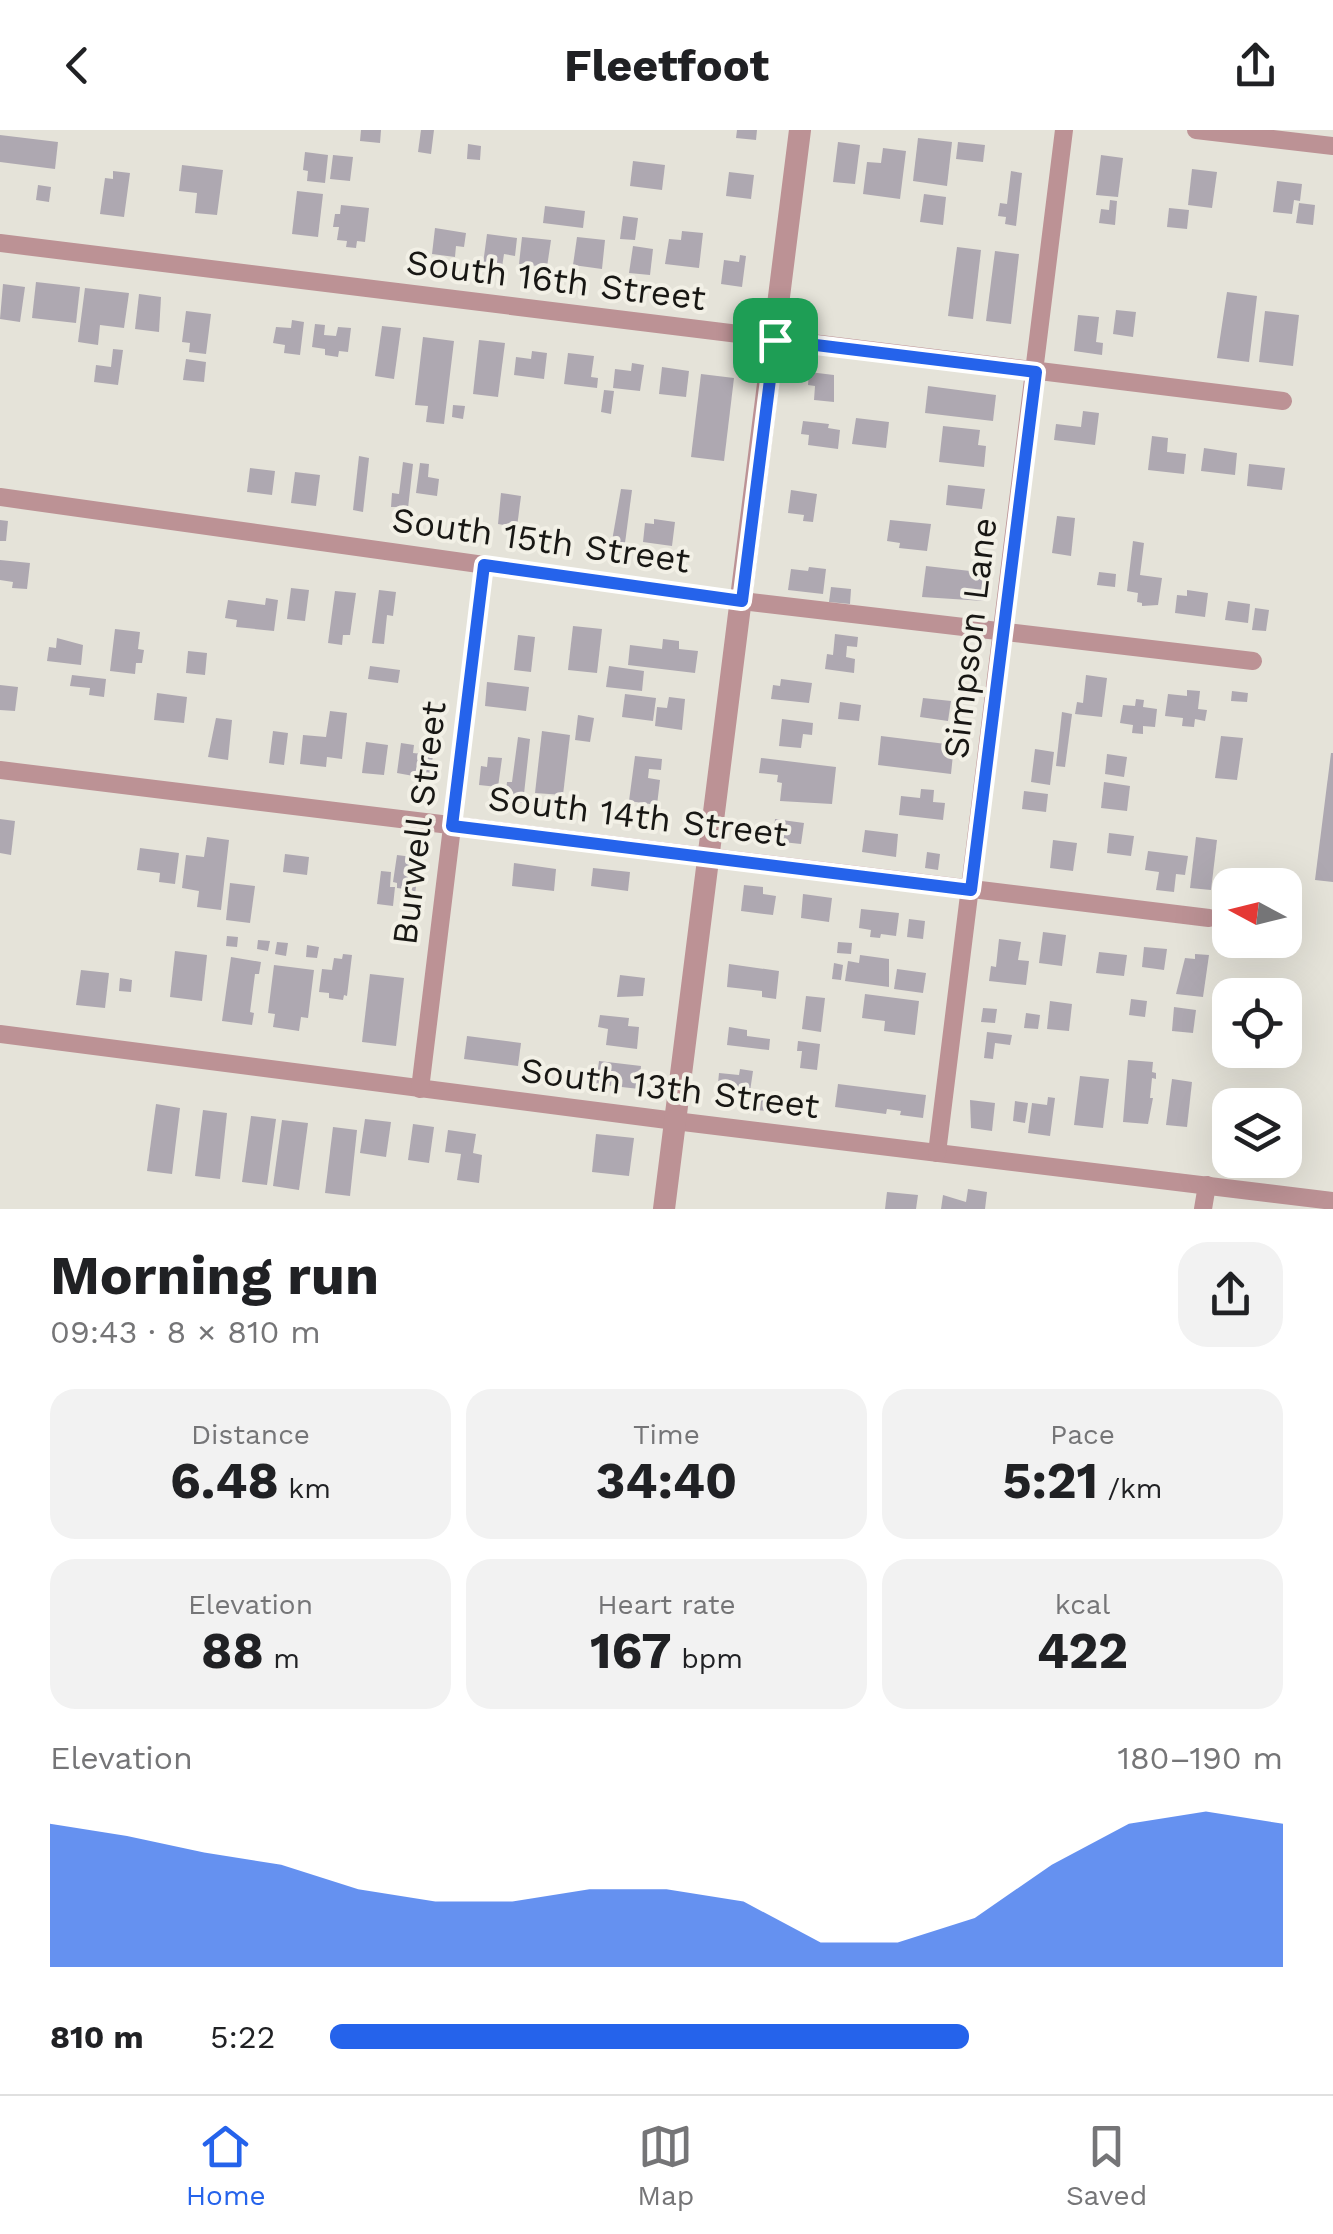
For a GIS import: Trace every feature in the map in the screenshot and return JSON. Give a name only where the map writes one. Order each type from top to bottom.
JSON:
[{"type":"street","points":[[664,1209],[800,130]]},
{"type":"street","name":"Simpson Lane","points":[[938,1153],[1064,130]]},
{"type":"street","points":[[1196,130],[1333,146]]},
{"type":"street","name":"South 16th Street","points":[[0,243],[1283,402]]},
{"type":"street","name":"South 15th Street","points":[[0,497],[742,601],[1253,662]]},
{"type":"street","name":"Burwell Street","points":[[420,1089],[484,565]]},
{"type":"street","name":"South 14th Street","points":[[0,770],[1209,918]]},
{"type":"street","name":"South 13th Street","points":[[0,1034],[1333,1201]]},
{"type":"street","points":[[1204,1209],[1206,1185]]},
{"type":"building","points":[[361,130],[381,130],[380,143],[360,141]]},
{"type":"building","points":[[421,130],[434,130],[431,154],[418,152]]},
{"type":"building","points":[[737,130],[757,130],[756,140],[736,138]]},
{"type":"building","points":[[0,135],[58,142],[55,169],[0,162]]},
{"type":"building","points":[[918,138],[952,142],[947,186],[913,181]]},
{"type":"building","points":[[838,142],[860,145],[855,184],[833,182]]},
{"type":"building","points":[[958,142],[985,145],[983,162],[956,159]]},
{"type":"building","points":[[468,144],[481,146],[480,160],[467,159]]},
{"type":"building","points":[[883,148],[906,151],[900,199],[863,194],[867,162],[881,163]]},
{"type":"building","points":[[305,152],[328,155],[325,183],[307,181],[308,171],[303,170]]},
{"type":"building","points":[[333,155],[353,157],[350,181],[330,179]]},
{"type":"building","points":[[1101,155],[1123,158],[1118,197],[1096,195]]},
{"type":"building","points":[[633,161],[665,165],[662,190],[630,186]]},
{"type":"building","points":[[182,165],[223,170],[217,215],[195,213],[197,193],[179,191]]},
{"type":"building","points":[[1192,169],[1217,172],[1212,208],[1188,205]]},
{"type":"building","points":[[113,171],[130,173],[124,217],[100,214],[105,178],[113,179]]},
{"type":"building","points":[[1011,171],[1022,173],[1016,226],[1005,224],[1006,217],[998,216],[1000,203],[1007,204]]},
{"type":"building","points":[[729,172],[754,175],[751,199],[726,196]]},
{"type":"building","points":[[1277,181],[1302,184],[1300,201],[1294,200],[1292,214],[1273,212]]},
{"type":"building","points":[[38,185],[51,187],[49,202],[36,200]]},
{"type":"building","points":[[297,191],[323,194],[318,237],[292,234]]},
{"type":"building","points":[[924,194],[946,197],[943,225],[920,222]]},
{"type":"building","points":[[1110,200],[1117,201],[1115,225],[1099,223],[1101,209],[1109,210]]},
{"type":"building","points":[[1299,203],[1315,205],[1313,225],[1296,223]]},
{"type":"building","points":[[341,205],[369,208],[365,242],[357,241],[356,248],[337,240],[339,227],[333,227]]},
{"type":"building","points":[[545,206],[585,211],[583,228],[543,223]]},
{"type":"building","points":[[1169,208],[1189,210],[1187,229],[1167,227]]},
{"type":"building","points":[[623,216],[638,218],[635,240],[620,239]]},
{"type":"building","points":[[435,228],[466,233],[464,247],[456,246],[455,257],[432,254]]},
{"type":"building","points":[[682,231],[703,233],[699,268],[665,264],[669,239],[681,240]]},
{"type":"building","points":[[487,234],[517,238],[515,256],[504,254],[502,267],[483,264]]},
{"type":"building","points":[[522,237],[551,240],[547,267],[519,264]]},
{"type":"building","points":[[577,237],[605,240],[602,269],[573,265]]},
{"type":"building","points":[[633,246],[653,249],[650,275],[629,273]]},
{"type":"building","points":[[957,247],[981,250],[973,319],[948,316]]},
{"type":"building","points":[[995,251],[1019,254],[1011,324],[986,321]]},
{"type":"building","points":[[740,255],[746,256],[742,287],[721,284],[724,260],[739,262]]},
{"type":"building","points":[[36,282],[80,287],[76,323],[32,318]]},
{"type":"building","points":[[3,284],[25,287],[20,322],[0,319]]},
{"type":"building","points":[[85,288],[129,293],[124,328],[100,325],[98,345],[78,342]]},
{"type":"building","points":[[1227,292],[1257,296],[1249,362],[1217,358]]},
{"type":"building","points":[[139,294],[161,297],[159,332],[135,329]]},
{"type":"building","points":[[1116,310],[1136,312],[1133,337],[1113,334]]},
{"type":"building","points":[[186,311],[211,314],[206,354],[189,352],[190,343],[182,342]]},
{"type":"building","points":[[1265,311],[1299,315],[1293,366],[1259,362]]},
{"type":"building","points":[[1078,315],[1099,317],[1096,342],[1103,343],[1102,355],[1074,351]]},
{"type":"building","points":[[292,320],[304,322],[300,355],[284,353],[285,345],[273,343],[276,327],[291,328]]},
{"type":"building","points":[[315,324],[325,325],[324,335],[336,336],[338,327],[351,328],[348,352],[339,351],[338,357],[312,347]]},
{"type":"building","points":[[382,326],[401,328],[394,379],[375,376]]},
{"type":"building","points":[[423,337],[454,341],[444,424],[426,422],[428,406],[415,405]]},
{"type":"building","points":[[479,340],[505,343],[498,397],[473,394]]},
{"type":"building","points":[[113,349],[123,350],[118,385],[94,382],[96,365],[111,367]]},
{"type":"building","points":[[532,351],[547,353],[544,379],[514,375],[516,357],[531,359]]},
{"type":"building","points":[[568,353],[594,356],[591,377],[598,378],[597,388],[564,384]]},
{"type":"building","points":[[186,359],[206,362],[204,382],[183,380]]},
{"type":"building","points":[[632,363],[644,365],[640,391],[613,388],[615,369],[631,371]]},
{"type":"building","points":[[662,367],[689,371],[686,397],[659,394]]},
{"type":"building","points":[[809,372],[834,375],[834,402],[814,400],[815,386],[808,385]]},
{"type":"building","points":[[701,374],[734,378],[724,461],[691,457]]},
{"type":"building","points":[[928,386],[996,395],[993,421],[925,413]]},
{"type":"building","points":[[604,390],[614,391],[611,414],[601,412]]},
{"type":"building","points":[[453,405],[465,406],[463,419],[452,417]]},
{"type":"building","points":[[1083,411],[1099,413],[1095,445],[1054,440],[1056,424],[1081,427]]},
{"type":"building","points":[[856,418],[889,422],[886,448],[852,444]]},
{"type":"building","points":[[803,421],[829,424],[828,428],[840,430],[838,449],[808,445],[809,435],[801,434]]},
{"type":"building","points":[[943,426],[980,430],[978,445],[986,446],[984,467],[939,462]]},
{"type":"building","points":[[1152,436],[1168,438],[1167,452],[1186,454],[1184,474],[1148,470]]},
{"type":"building","points":[[1204,448],[1237,453],[1235,475],[1201,471]]},
{"type":"building","points":[[359,456],[369,458],[363,512],[353,510]]},
{"type":"building","points":[[403,462],[413,464],[407,517],[396,515],[396,507],[391,507],[392,493],[399,494]]},
{"type":"building","points":[[420,463],[429,464],[428,477],[439,479],[437,496],[416,493]]},
{"type":"building","points":[[1249,464],[1285,468],[1282,490],[1247,486]]},
{"type":"building","points":[[250,468],[275,471],[272,495],[247,492]]},
{"type":"building","points":[[295,472],[320,475],[316,506],[291,503]]},
{"type":"building","points":[[948,485],[985,489],[982,509],[946,505]]},
{"type":"building","points":[[621,489],[632,490],[625,543],[612,541]]},
{"type":"building","points":[[791,490],[817,494],[813,522],[803,521],[804,515],[788,513]]},
{"type":"building","points":[[501,493],[521,496],[517,527],[498,524]]},
{"type":"building","points":[[1057,516],[1075,518],[1071,556],[1052,553]]},
{"type":"building","points":[[654,519],[675,522],[672,546],[643,542],[645,523],[654,524]]},
{"type":"building","points":[[0,520],[8,521],[6,541],[0,541]]},
{"type":"building","points":[[890,520],[931,524],[927,551],[899,548],[900,543],[887,541]]},
{"type":"building","points":[[1133,541],[1144,543],[1140,575],[1162,578],[1158,605],[1142,606],[1137,602],[1138,593],[1127,591]]},
{"type":"building","points":[[0,560],[30,563],[27,589],[12,588],[13,582],[0,580]]},
{"type":"building","points":[[926,566],[988,573],[984,601],[922,597]]},
{"type":"building","points":[[809,567],[826,569],[823,594],[788,590],[791,569],[808,571]]},
{"type":"building","points":[[1099,572],[1116,574],[1115,587],[1097,585]]},
{"type":"building","points":[[831,587],[851,589],[850,604],[829,602]]},
{"type":"building","points":[[291,588],[309,590],[305,621],[287,619]]},
{"type":"building","points":[[379,590],[396,592],[393,616],[387,615],[384,644],[372,643]]},
{"type":"building","points":[[1187,590],[1208,593],[1205,617],[1175,613],[1177,595],[1187,596]]},
{"type":"building","points":[[335,591],[356,593],[350,635],[343,635],[342,645],[328,643]]},
{"type":"building","points":[[266,598],[278,600],[274,631],[236,627],[237,620],[225,618],[228,600],[265,605]]},
{"type":"building","points":[[1228,601],[1250,604],[1248,623],[1225,620]]},
{"type":"building","points":[[1255,608],[1269,610],[1266,631],[1252,630]]},
{"type":"building","points":[[573,626],[602,629],[597,673],[568,670]]},
{"type":"building","points":[[115,629],[140,632],[138,649],[144,650],[135,674],[110,671]]},
{"type":"building","points":[[835,634],[858,637],[857,647],[847,646],[846,657],[855,659],[854,673],[825,669],[827,654],[833,655]]},
{"type":"building","points":[[518,635],[535,637],[531,672],[514,670]]},
{"type":"building","points":[[57,638],[83,645],[81,665],[47,661],[49,647],[56,648]]},
{"type":"building","points":[[663,639],[679,641],[679,649],[698,651],[695,673],[628,665],[630,645],[662,649]]},
{"type":"building","points":[[188,651],[207,653],[205,675],[186,673]]},
{"type":"building","points":[[370,666],[400,670],[398,683],[368,679]]},
{"type":"building","points":[[609,666],[644,671],[642,691],[606,687]]},
{"type":"building","points":[[72,675],[106,679],[104,697],[89,695],[90,688],[70,686]]},
{"type":"building","points":[[1086,675],[1107,678],[1102,717],[1075,714],[1077,702],[1083,703]]},
{"type":"building","points":[[781,679],[812,683],[809,703],[771,699],[773,685],[780,686]]},
{"type":"building","points":[[487,682],[529,687],[526,711],[485,706]]},
{"type":"building","points":[[0,685],[18,687],[15,711],[0,710]]},
{"type":"building","points":[[1187,690],[1200,691],[1198,709],[1207,710],[1205,721],[1195,719],[1194,727],[1182,726],[1183,718],[1165,716],[1168,694],[1187,696]]},
{"type":"building","points":[[1232,691],[1248,693],[1247,702],[1231,701]]},
{"type":"building","points":[[157,693],[187,697],[184,723],[154,720]]},
{"type":"building","points":[[625,694],[656,698],[653,721],[622,717]]},
{"type":"building","points":[[669,697],[685,699],[682,730],[655,726],[657,707],[667,708]]},
{"type":"building","points":[[923,698],[951,701],[948,721],[920,717]]},
{"type":"building","points":[[1136,699],[1144,700],[1143,707],[1157,709],[1155,727],[1143,726],[1143,734],[1132,733],[1133,725],[1120,723],[1123,705],[1135,706]]},
{"type":"building","points":[[840,702],[861,705],[859,721],[838,719]]},
{"type":"building","points":[[330,711],[347,713],[342,759],[327,757],[326,767],[300,764],[303,735],[326,737]]},
{"type":"building","points":[[1062,712],[1072,714],[1065,767],[1056,766]]},
{"type":"building","points":[[578,715],[594,718],[590,742],[575,740]]},
{"type":"building","points":[[216,718],[232,720],[228,760],[208,757]]},
{"type":"building","points":[[782,719],[813,723],[812,735],[803,734],[801,748],[779,746]]},
{"type":"building","points":[[273,731],[288,733],[284,765],[269,763]]},
{"type":"building","points":[[542,731],[570,735],[563,795],[535,793]]},
{"type":"building","points":[[881,736],[954,745],[951,774],[878,765]]},
{"type":"building","points":[[1221,736],[1243,738],[1237,780],[1215,778]]},
{"type":"building","points":[[518,737],[530,739],[523,803],[505,800],[507,782],[512,782]]},
{"type":"building","points":[[366,742],[388,745],[384,775],[362,773]]},
{"type":"building","points":[[401,743],[414,745],[413,753],[433,755],[430,779],[397,773]]},
{"type":"building","points":[[1035,749],[1054,752],[1050,785],[1031,782]]},
{"type":"building","points":[[1333,753],[1333,882],[1315,880]]},
{"type":"building","points":[[1107,754],[1127,757],[1124,777],[1105,774]]},
{"type":"building","points":[[635,756],[662,759],[661,770],[649,769],[648,778],[660,780],[657,805],[629,801]]},
{"type":"building","points":[[488,757],[502,758],[498,787],[479,785],[481,766],[487,767]]},
{"type":"building","points":[[761,758],[836,767],[832,804],[780,801],[782,783],[777,782],[778,775],[759,773]]},
{"type":"building","points":[[1104,782],[1130,786],[1127,811],[1101,808]]},
{"type":"building","points":[[921,789],[934,790],[933,802],[945,803],[943,820],[899,815],[901,796],[920,798]]},
{"type":"building","points":[[1024,791],[1048,794],[1046,812],[1022,809]]},
{"type":"building","points":[[0,819],[15,821],[11,855],[0,853]]},
{"type":"building","points":[[775,819],[804,823],[801,844],[773,841]]},
{"type":"building","points":[[865,830],[898,834],[896,857],[862,852]]},
{"type":"building","points":[[1109,833],[1134,836],[1131,856],[1107,853]]},
{"type":"building","points":[[207,837],[229,840],[221,910],[197,907],[199,891],[182,888],[186,855],[204,857]]},
{"type":"building","points":[[1196,837],[1217,840],[1211,890],[1190,888]]},
{"type":"building","points":[[1053,840],[1077,843],[1073,871],[1050,868]]},
{"type":"building","points":[[140,848],[179,853],[175,884],[159,882],[160,873],[137,870]]},
{"type":"building","points":[[1148,851],[1188,856],[1185,875],[1176,874],[1174,892],[1156,890],[1159,872],[1145,870]]},
{"type":"building","points":[[927,852],[940,854],[938,870],[925,868]]},
{"type":"building","points":[[285,854],[309,857],[307,875],[283,872]]},
{"type":"building","points":[[397,855],[420,858],[415,894],[404,893],[405,889],[397,888],[393,882]]},
{"type":"building","points":[[514,863],[556,869],[554,891],[512,886]]},
{"type":"building","points":[[593,868],[630,872],[628,891],[591,886]]},
{"type":"building","points":[[381,871],[391,872],[390,887],[395,887],[393,906],[377,904]]},
{"type":"building","points":[[230,883],[255,886],[250,923],[226,920]]},
{"type":"building","points":[[744,885],[763,887],[763,894],[776,896],[773,915],[741,911]]},
{"type":"building","points":[[803,894],[832,898],[829,922],[801,918]]},
{"type":"building","points":[[861,909],[899,913],[896,936],[870,937],[871,930],[859,928]]},
{"type":"building","points":[[909,919],[925,921],[923,939],[907,937]]},
{"type":"building","points":[[1043,932],[1066,935],[1062,966],[1039,963]]},
{"type":"building","points":[[227,936],[238,937],[237,947],[226,946]]},
{"type":"building","points":[[999,939],[1021,942],[1018,960],[1029,961],[1026,985],[989,981],[991,966],[996,967]]},
{"type":"building","points":[[258,940],[270,941],[268,951],[257,949]]},
{"type":"building","points":[[277,942],[288,943],[286,956],[275,954]]},
{"type":"building","points":[[838,942],[852,943],[851,954],[837,953]]},
{"type":"building","points":[[307,945],[319,947],[317,958],[306,957]]},
{"type":"building","points":[[1144,947],[1167,949],[1164,970],[1142,967]]},
{"type":"building","points":[[175,951],[207,955],[202,1001],[170,997]]},
{"type":"building","points":[[1099,952],[1127,955],[1124,976],[1096,973]]},
{"type":"building","points":[[343,954],[352,955],[347,996],[343,1000],[329,998],[329,993],[319,992],[322,969],[332,970],[334,958],[342,959]]},
{"type":"building","points":[[1195,954],[1209,955],[1203,997],[1176,994],[1185,958],[1195,959]]},
{"type":"building","points":[[860,955],[889,959],[889,987],[845,981],[848,961],[859,963]]},
{"type":"building","points":[[231,957],[261,962],[259,974],[255,974],[252,1025],[222,1021]]},
{"type":"building","points":[[834,963],[843,965],[841,980],[832,979]]},
{"type":"building","points":[[729,964],[779,971],[776,999],[762,997],[762,991],[727,987]]},
{"type":"building","points":[[274,965],[314,970],[308,1018],[301,1017],[299,1031],[273,1027],[275,1014],[268,1013]]},
{"type":"building","points":[[897,969],[926,973],[923,993],[894,989]]},
{"type":"building","points":[[81,970],[109,973],[105,1008],[76,1005]]},
{"type":"building","points":[[370,974],[404,978],[396,1046],[362,1042]]},
{"type":"building","points":[[620,975],[645,978],[643,996],[617,997]]},
{"type":"building","points":[[120,978],[132,980],[131,992],[119,991]]},
{"type":"building","points":[[865,994],[919,1001],[915,1035],[884,1031],[885,1021],[862,1018]]},
{"type":"building","points":[[806,996],[825,998],[821,1032],[802,1029]]},
{"type":"building","points":[[1131,999],[1147,1001],[1145,1017],[1129,1015]]},
{"type":"building","points":[[1050,1001],[1072,1004],[1069,1031],[1047,1029]]},
{"type":"building","points":[[1174,1007],[1196,1010],[1193,1033],[1172,1031]]},
{"type":"building","points":[[983,1008],[997,1009],[995,1023],[981,1022]]},
{"type":"building","points":[[1026,1013],[1040,1015],[1038,1029],[1024,1028]]},
{"type":"building","points":[[600,1015],[629,1018],[628,1026],[639,1027],[637,1049],[606,1045],[608,1029],[598,1027]]},
{"type":"building","points":[[729,1027],[747,1030],[747,1036],[770,1039],[769,1050],[727,1045]]},
{"type":"building","points":[[987,1032],[1012,1035],[1010,1045],[995,1043],[993,1059],[984,1058]]},
{"type":"building","points":[[467,1036],[521,1043],[518,1066],[464,1059]]},
{"type":"building","points":[[798,1041],[820,1044],[817,1070],[800,1068],[802,1051],[797,1051]]},
{"type":"building","points":[[1128,1060],[1153,1062],[1156,1079],[1152,1078],[1148,1124],[1123,1122]]},
{"type":"building","points":[[599,1061],[641,1066],[639,1089],[596,1084]]},
{"type":"building","points":[[740,1069],[753,1071],[749,1098],[717,1094],[719,1073],[739,1075]]},
{"type":"building","points":[[1080,1076],[1109,1079],[1103,1128],[1074,1125]]},
{"type":"building","points":[[1172,1079],[1192,1082],[1187,1127],[1166,1125]]},
{"type":"building","points":[[838,1084],[926,1095],[923,1118],[887,1109],[886,1114],[835,1107]]},
{"type":"building","points":[[756,1094],[772,1096],[770,1111],[754,1110]]},
{"type":"building","points":[[1048,1097],[1055,1098],[1050,1136],[1028,1133],[1032,1103],[1047,1105]]},
{"type":"building","points":[[970,1100],[995,1103],[992,1131],[971,1128]]},
{"type":"building","points":[[1015,1101],[1028,1103],[1025,1123],[1013,1121]]},
{"type":"building","points":[[156,1104],[180,1108],[172,1174],[147,1171]]},
{"type":"building","points":[[203,1110],[227,1113],[220,1179],[195,1176]]},
{"type":"building","points":[[251,1116],[276,1119],[267,1185],[242,1182]]},
{"type":"building","points":[[365,1119],[391,1122],[386,1157],[360,1153]]},
{"type":"building","points":[[282,1120],[308,1123],[299,1190],[273,1186]]},
{"type":"building","points":[[413,1124],[434,1127],[429,1163],[408,1160]]},
{"type":"building","points":[[333,1127],[357,1130],[350,1196],[325,1193]]},
{"type":"building","points":[[448,1130],[476,1134],[473,1153],[482,1155],[479,1183],[457,1180],[461,1154],[445,1152]]},
{"type":"building","points":[[596,1134],[634,1138],[629,1176],[592,1172]]},
{"type":"building","points":[[968,1189],[987,1192],[985,1209],[941,1209],[943,1195],[966,1202]]},
{"type":"building","points":[[887,1192],[918,1195],[916,1209],[885,1209]]},
{"type":"route","points":[[775,340],[1036,372],[971,890],[452,826],[484,565],[742,601],[775,340]]}]
